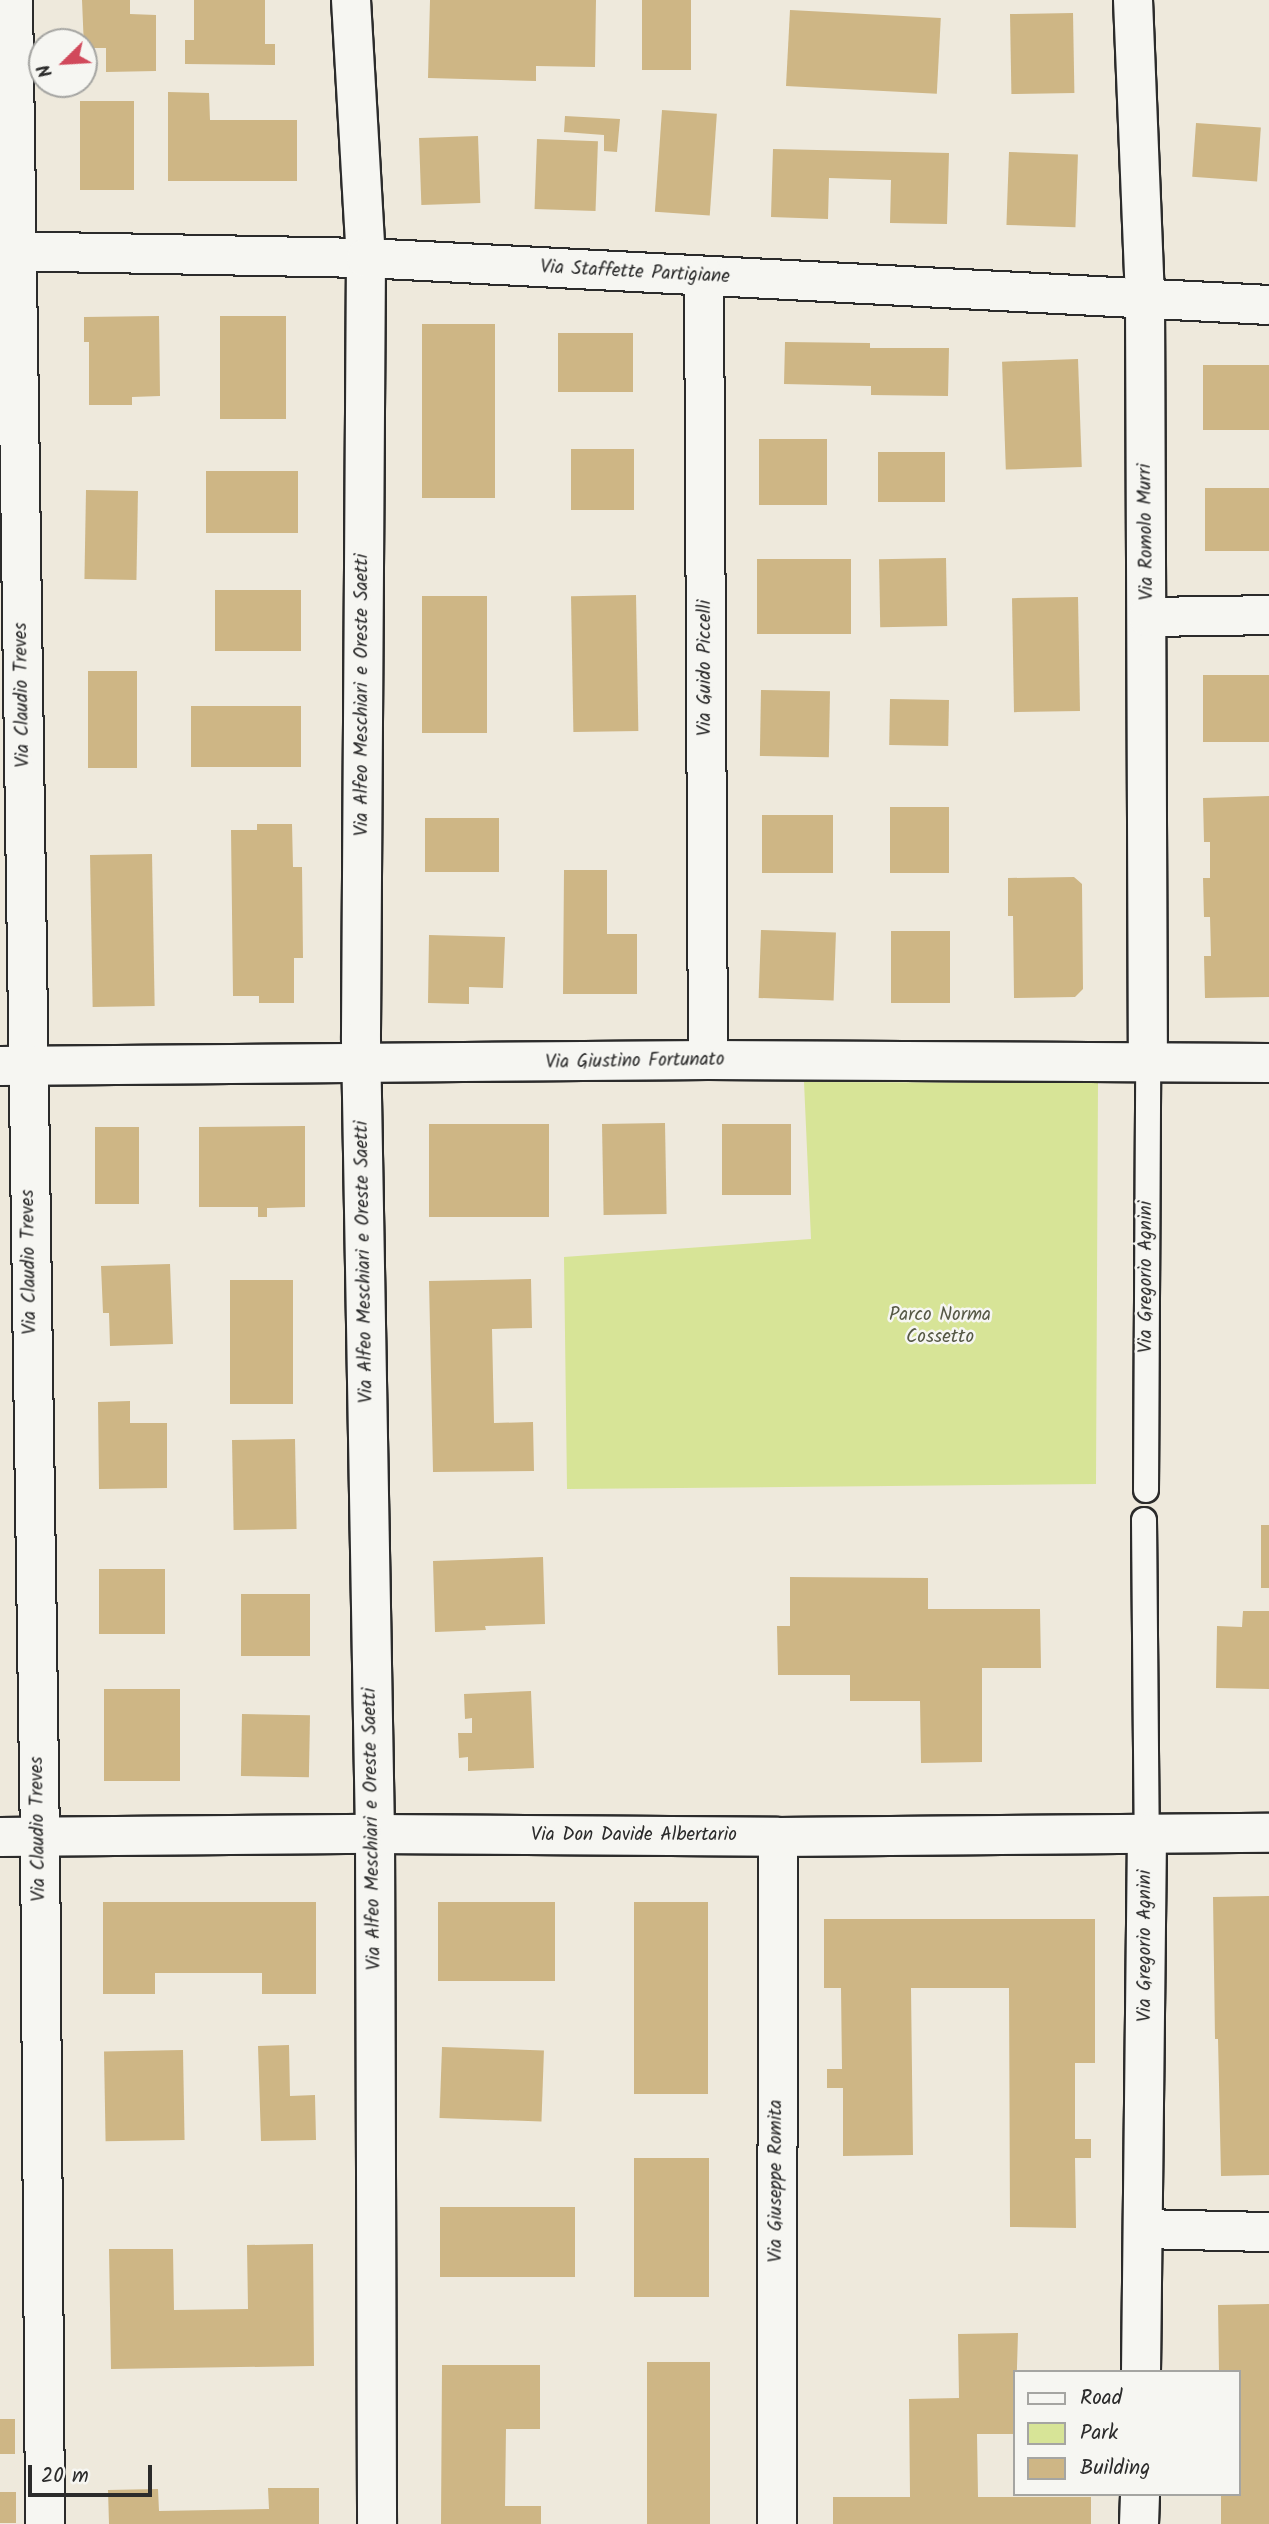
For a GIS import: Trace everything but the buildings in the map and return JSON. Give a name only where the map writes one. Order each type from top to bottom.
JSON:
[{"type":"street","name":"Via Claudio Treves","points":[[13,0],[9,251],[14,1067],[40,1835],[45,2524]]},
{"type":"street","name":"Via Alfeo Meschiari e Oreste Saetti","points":[[351,0],[366,258],[362,1065],[375,1834],[377,2524]]},
{"type":"street","name":"Via Romolo Murri","points":[[1133,0],[1145,300],[1148,1064]]},
{"type":"street","name":"Via Staffette Partigiane","points":[[9,251],[366,258],[1269,306]]},
{"type":"street","name":"Via Guido Piccelli","points":[[704,276],[708,1060]]},
{"type":"street","points":[[1148,617],[1269,615]]},
{"type":"street","name":"Via Giustino Fortunato","points":[[14,1067],[708,1060],[1269,1063]]},
{"type":"street","name":"Via Don Davide Albertario","points":[[0,1837],[375,1834],[778,1837],[1269,1833]]},
{"type":"street","name":"Via Gregorio Agnini","points":[[1141,2370],[1147,1834]]},
{"type":"street","name":"Via Giuseppe Romita","points":[[777,2524],[778,1837]]},
{"type":"street","points":[[1143,2229],[1269,2232]]},
{"type":"street","points":[[1139,2524],[1140,2496]]},
{"type":"lane","name":"Via Gregorio Agnini","points":[[1146,1490],[1148,1064]]},
{"type":"lane","name":"Via Gregorio Agnini","points":[[1144,1520],[1147,1834]]},
{"type":"green space","name":"Parco Norma Cossetto","points":[[804,1082],[1098,1083],[1096,1484],[567,1489],[564,1257],[811,1239]]}]
